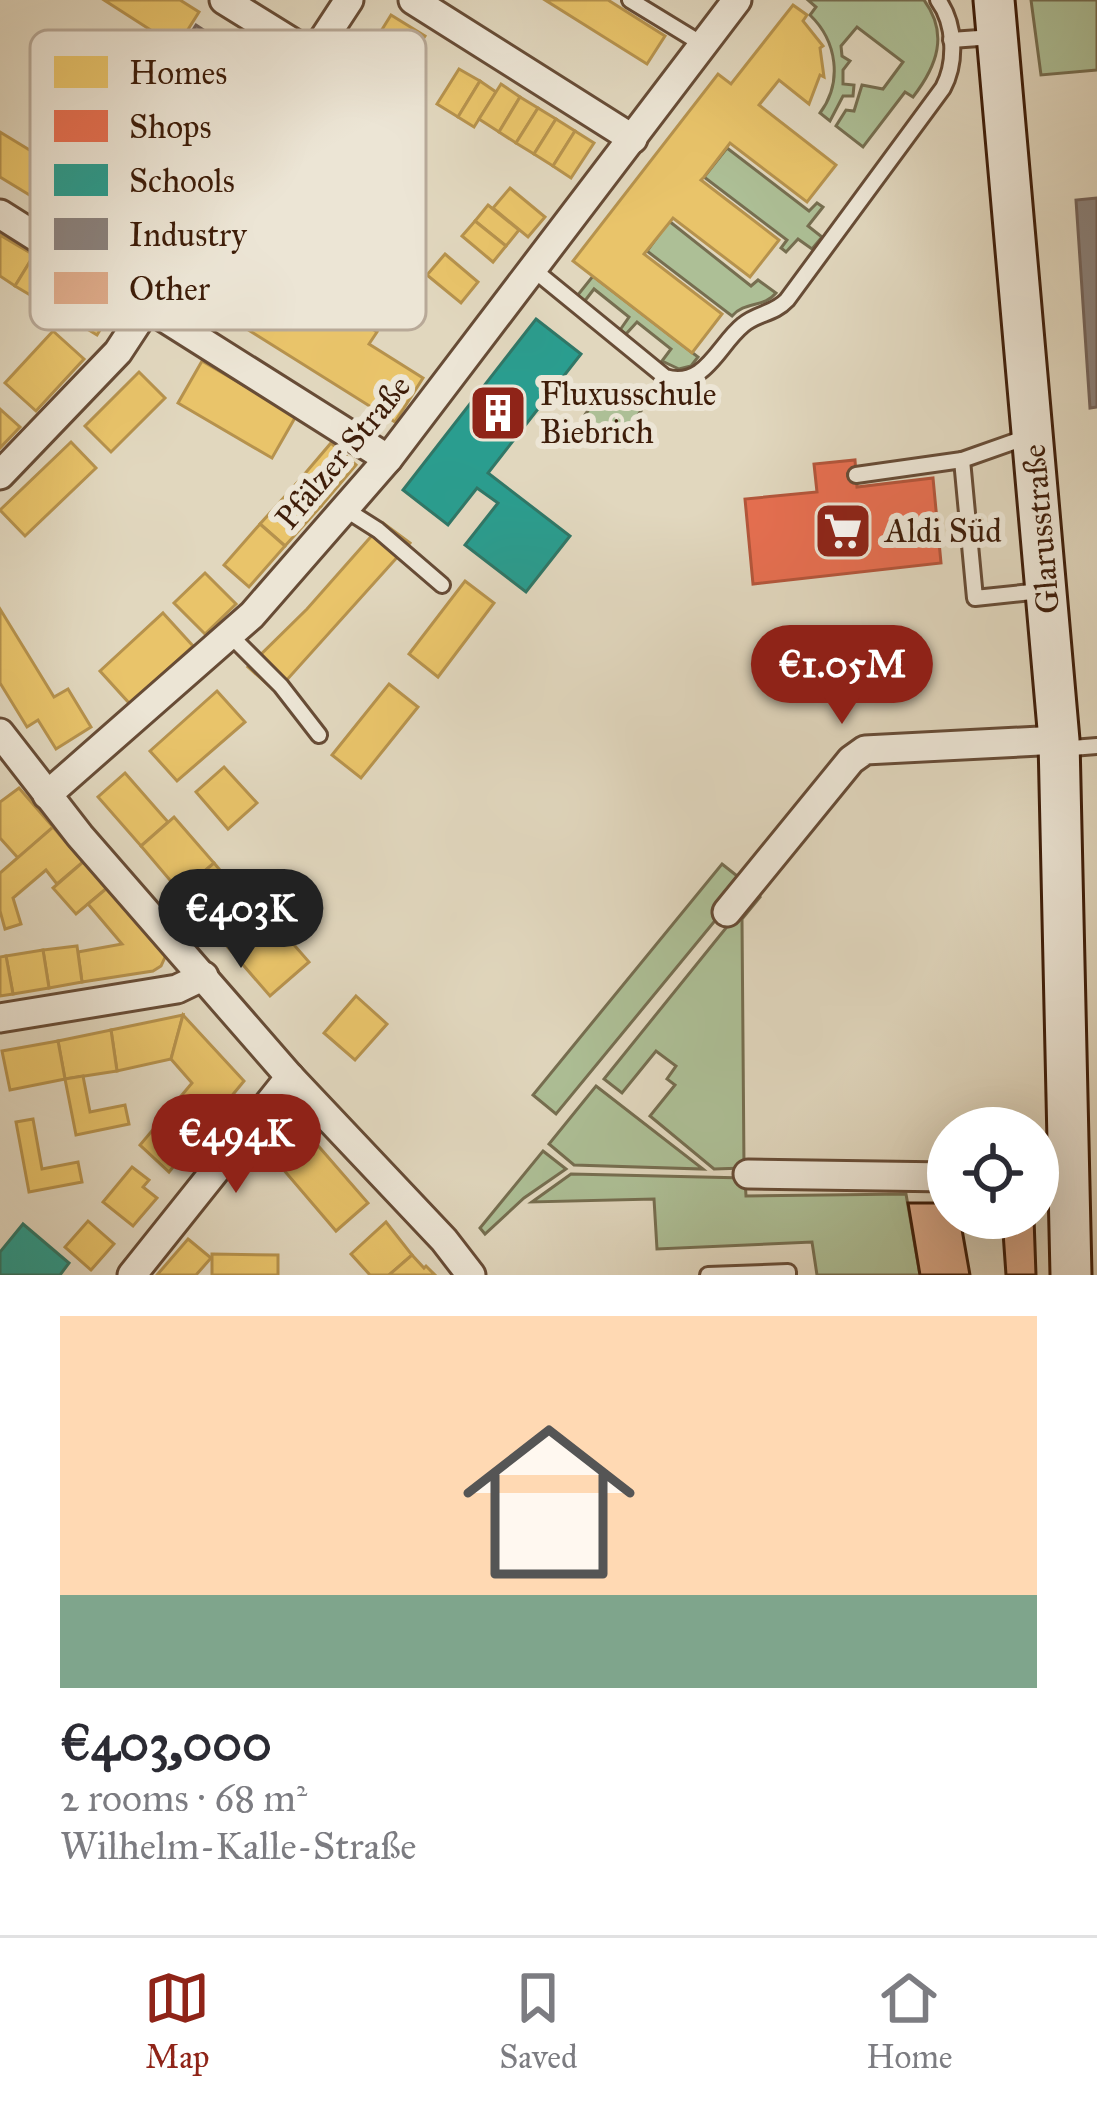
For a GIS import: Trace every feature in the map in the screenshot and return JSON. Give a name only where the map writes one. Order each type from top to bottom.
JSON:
[{"type":"street","points":[[224,0],[272,30]]},
{"type":"street","points":[[328,30],[349,0]]},
{"type":"street","points":[[413,0],[633,139]]},
{"type":"street","name":"Pfälzer Straße","points":[[47,795],[230,635],[388,459],[737,0]]},
{"type":"street","name":"Glarusstraße","points":[[995,18],[1046,590],[1072,745],[1055,1107]]},
{"type":"street","points":[[0,214],[30,233]]},
{"type":"street","points":[[0,475],[118,352],[132,330]]},
{"type":"street","points":[[182,330],[388,459]]},
{"type":"street","points":[[0,733],[47,795],[290,1077],[444,1240],[471,1275]]},
{"type":"street","points":[[727,912],[851,760],[865,750],[1072,745]]},
{"type":"street","points":[[0,1018],[177,989],[204,976]]},
{"type":"street","points":[[132,1275],[290,1077]]},
{"type":"street","points":[[748,1174],[927,1177]]},
{"type":"street","name":"Glarusstraße","points":[[1059,1212],[1071,1275]]},
{"type":"lane","points":[[630,0],[702,44]]},
{"type":"lane","points":[[533,270],[665,377],[683,380],[696,375],[747,321],[787,300],[944,88],[951,68],[951,40],[948,18],[938,0]]},
{"type":"lane","points":[[951,40],[995,18]]},
{"type":"lane","points":[[856,475],[962,460],[1032,435]]},
{"type":"lane","points":[[962,460],[975,598],[1046,590]]},
{"type":"lane","points":[[345,508],[442,585]]},
{"type":"lane","points":[[230,635],[281,686],[319,735]]},
{"type":"lane","points":[[709,1275],[788,1275]]},
{"type":"green space","points":[[808,0],[924,0],[932,13],[938,37],[928,74],[913,97],[905,92],[863,147],[836,126],[846,110],[854,111],[862,85],[883,89],[903,62],[857,27],[841,46],[842,56],[850,61],[843,70],[843,84],[854,85],[853,96],[843,96],[830,121],[820,113],[832,88],[834,62],[826,37],[810,15],[816,7]]},
{"type":"green space","points":[[1031,0],[1097,0],[1097,70],[1041,75]]},
{"type":"green space","points":[[727,148],[809,211],[817,203],[823,207],[808,226],[822,237],[812,249],[798,239],[786,252],[781,248],[787,240],[704,177]]},
{"type":"green space","points":[[669,221],[751,286],[758,280],[776,293],[732,316],[647,251]]},
{"type":"green space","points":[[593,276],[698,357],[691,366],[679,369],[662,361],[671,349],[637,322],[626,334],[620,330],[629,317],[594,289],[584,302],[577,296]]},
{"type":"green space","points":[[607,385],[641,411],[618,442],[584,416]]},
{"type":"green space","points":[[722,864],[746,883],[556,1114],[533,1095]]},
{"type":"green space","points":[[755,892],[760,897],[742,919],[744,1168],[714,1169],[650,1116],[675,1085],[667,1079],[676,1066],[656,1051],[622,1093],[604,1079]]},
{"type":"green space","points":[[596,1086],[703,1169],[574,1165],[549,1144]]},
{"type":"green space","points":[[543,1151],[566,1169],[524,1198],[485,1234],[480,1228]]},
{"type":"green space","points":[[571,1174],[745,1178],[746,1196],[906,1194],[920,1275],[817,1275],[812,1242],[657,1249],[654,1199],[532,1202]]},
{"type":"building: Homes","points":[[104,0],[180,0],[199,12],[188,30],[151,30]]},
{"type":"building: Homes","points":[[545,0],[608,0],[665,36],[647,64]]},
{"type":"building: Homes","points":[[793,5],[807,15],[803,21],[823,46],[824,77],[820,75],[809,104],[779,80],[759,105],[836,165],[807,202],[730,143],[701,180],[779,240],[750,277],[673,218],[644,254],[722,314],[692,353],[573,261],[718,74],[731,84]]},
{"type":"building: Homes","points":[[391,15],[415,30],[382,30]]},
{"type":"building: Homes","points":[[459,69],[480,81],[458,117],[437,104]]},
{"type":"building: Homes","points":[[480,81],[496,92],[474,127],[458,117]]},
{"type":"building: Homes","points":[[501,84],[520,97],[499,132],[479,119]]},
{"type":"building: Homes","points":[[520,97],[538,108],[516,143],[499,132]]},
{"type":"building: Homes","points":[[538,108],[556,119],[534,154],[516,143]]},
{"type":"building: Homes","points":[[556,119],[575,131],[553,166],[534,154]]},
{"type":"building: Homes","points":[[575,131],[594,143],[571,178],[553,166]]},
{"type":"building: Homes","points":[[0,132],[30,150],[30,195],[0,177]]},
{"type":"building: Homes","points":[[510,188],[545,217],[528,237],[493,208]]},
{"type":"building: Homes","points":[[488,205],[519,230],[506,246],[475,221]]},
{"type":"building: Homes","points":[[475,221],[506,246],[493,262],[462,236]]},
{"type":"building: Homes","points":[[0,235],[30,253],[30,262],[15,286],[0,276]]},
{"type":"building: Homes","points":[[445,254],[478,282],[461,303],[427,275]]},
{"type":"building: Homes","points":[[30,262],[30,295],[15,286]]},
{"type":"building: Homes","points":[[248,330],[377,332],[369,344],[423,378],[395,422]]},
{"type":"building: Homes","points":[[53,331],[84,359],[36,411],[5,383]]},
{"type":"building: Homes","points":[[202,361],[296,416],[272,458],[178,403]]},
{"type":"building: Homes","points":[[139,372],[165,398],[111,452],[85,426]]},
{"type":"building: Homes","points":[[0,409],[20,427],[0,448]]},
{"type":"building: Homes","points":[[71,442],[96,468],[25,536],[0,510]]},
{"type":"building: Homes","points":[[331,443],[356,465],[321,506],[296,484]]},
{"type":"building: Homes","points":[[296,484],[321,506],[285,546],[260,524]]},
{"type":"building: Homes","points":[[383,523],[410,543],[276,692],[248,667]]},
{"type":"building: Homes","points":[[260,524],[285,546],[249,587],[224,565]]},
{"type":"building: Homes","points":[[205,573],[236,604],[205,634],[174,603]]},
{"type":"building: Homes","points":[[465,581],[494,603],[438,677],[409,654]]},
{"type":"building: Homes","points":[[0,609],[54,697],[68,689],[91,727],[56,749],[38,720],[27,727],[0,683]]},
{"type":"building: Homes","points":[[163,613],[193,646],[130,704],[100,671]]},
{"type":"building: Homes","points":[[389,684],[418,707],[361,778],[332,755]]},
{"type":"building: Homes","points":[[217,691],[245,722],[177,781],[150,751]]},
{"type":"building: Homes","points":[[224,767],[257,803],[228,829],[196,792]]},
{"type":"building: Homes","points":[[125,773],[168,822],[141,846],[98,797]]},
{"type":"building: Homes","points":[[19,788],[53,827],[18,858],[0,838],[0,802]]},
{"type":"building: Homes","points":[[174,817],[214,863],[180,892],[141,846]]},
{"type":"building: Homes","points":[[53,827],[83,862],[57,884],[46,870],[13,898],[21,924],[5,929],[0,873]]},
{"type":"building: Homes","points":[[83,862],[107,888],[76,914],[53,888]]},
{"type":"building: Homes","points":[[214,863],[251,907],[218,936],[180,892]]},
{"type":"building: Homes","points":[[107,888],[166,955],[153,971],[82,982],[78,952],[122,944],[88,904]]},
{"type":"building: Homes","points":[[251,907],[276,936],[282,931],[309,962],[270,996],[218,936]]},
{"type":"building: Homes","points":[[77,946],[82,982],[49,988],[43,950]]},
{"type":"building: Homes","points":[[43,950],[49,988],[13,994],[6,956]]},
{"type":"building: Homes","points":[[6,956],[13,994],[0,996],[0,957]]},
{"type":"building: Homes","points":[[356,996],[387,1024],[355,1060],[324,1033]]},
{"type":"building: Homes","points":[[183,1015],[171,1059],[117,1071],[111,1030]]},
{"type":"building: Homes","points":[[183,1015],[244,1081],[169,1172],[140,1145],[192,1083],[171,1059]]},
{"type":"building: Homes","points":[[111,1030],[117,1071],[65,1079],[58,1041]]},
{"type":"building: Homes","points":[[58,1041],[65,1079],[10,1090],[2,1051]]},
{"type":"building: Homes","points":[[83,1076],[90,1112],[125,1105],[129,1124],[76,1135],[65,1079]]},
{"type":"building: Homes","points":[[33,1119],[42,1169],[78,1162],[82,1182],[29,1192],[16,1122]]},
{"type":"building: Homes","points":[[314,1141],[368,1203],[336,1231],[282,1168]]},
{"type":"building: Homes","points":[[132,1167],[149,1180],[143,1187],[157,1198],[133,1226],[103,1202]]},
{"type":"building: Homes","points":[[88,1221],[114,1244],[91,1270],[65,1247]]},
{"type":"building: Homes","points":[[386,1222],[412,1255],[389,1275],[370,1275],[351,1254]]},
{"type":"building: Homes","points":[[188,1239],[211,1258],[196,1275],[157,1275]]},
{"type":"building: Homes","points":[[212,1254],[278,1255],[278,1275],[212,1275]]},
{"type":"building: Homes","points":[[412,1255],[435,1275],[389,1275]]},
{"type":"building: Shops","name":"Aldi Süd","points":[[855,460],[857,487],[933,478],[941,563],[753,584],[745,499],[817,492],[814,464]]},
{"type":"building: Schools","name":"Fluxusschule Biebrich","points":[[536,319],[581,354],[488,473],[570,536],[526,592],[465,545],[498,503],[477,488],[448,525],[403,490]]},
{"type":"building: Schools","points":[[23,1224],[69,1263],[60,1275],[0,1275],[0,1252]]},
{"type":"building: Industry","points":[[1097,198],[1097,407],[1090,408],[1076,200]]},
{"type":"building: Other","points":[[908,1203],[927,1203],[927,1239],[964,1239],[970,1275],[920,1275]]},
{"type":"building: Other","points":[[1003,1239],[1035,1239],[1036,1275],[1006,1275]]},
{"type":"place","name":"Fluxusschule Biebrich","points":[[498,413]]},
{"type":"place","name":"Aldi Süd","points":[[843,531]]}]
